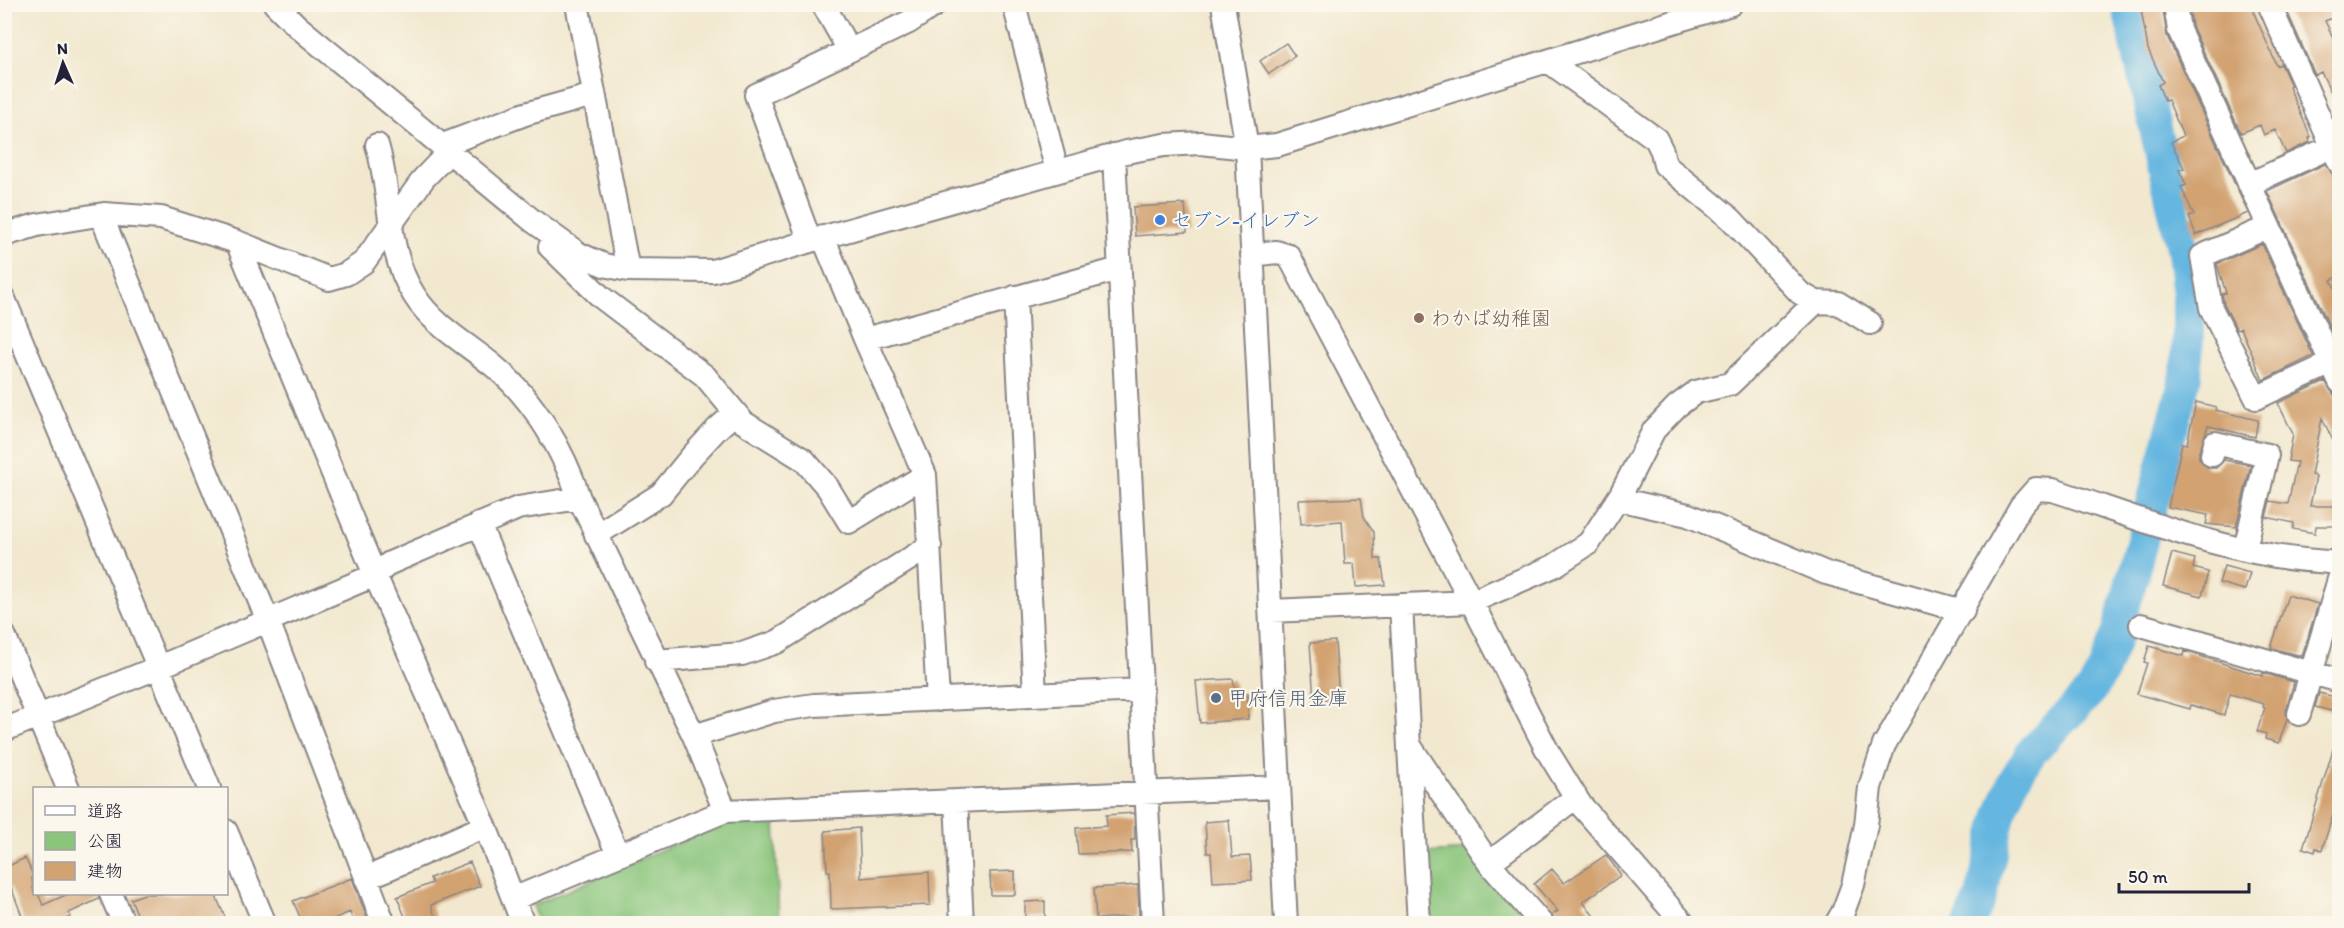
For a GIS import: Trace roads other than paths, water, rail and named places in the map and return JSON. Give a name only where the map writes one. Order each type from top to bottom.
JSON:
[{"type":"street","points":[[275,4],[297,26],[533,221],[579,254],[604,265],[628,270],[712,271],[1114,155],[1164,145],[1201,143],[1247,148],[1277,144],[1548,61],[1688,11],[1731,4]]},
{"type":"street","points":[[577,4],[628,270]]},
{"type":"street","points":[[823,4],[849,50]]},
{"type":"street","points":[[936,4],[909,22],[756,96],[817,239],[865,339],[925,475],[938,700]]},
{"type":"street","points":[[1014,4],[1057,171]]},
{"type":"street","points":[[1222,4],[1247,148],[1286,924]]},
{"type":"street","points":[[2175,4],[2179,30],[2268,227],[2336,368],[2256,398],[2211,308],[2202,256],[2268,227]]},
{"type":"street","points":[[2249,184],[2337,151],[2269,4]]},
{"type":"street","points":[[1548,61],[1656,139],[1665,165],[1731,219],[1800,293],[1816,302],[1838,303],[1870,323]]},
{"type":"street","points":[[4,236],[37,225],[101,215],[129,214],[161,218],[237,242],[329,279],[346,274],[364,262],[447,148],[525,114],[593,95]]},
{"type":"street","points":[[377,145],[397,258],[413,294],[431,318],[497,369],[532,404],[573,477],[579,498],[694,736],[725,811]]},
{"type":"street","points":[[1114,155],[1153,924]]},
{"type":"street","points":[[101,215],[268,621],[384,924]]},
{"type":"street","points":[[533,221],[538,232],[553,250],[601,297],[705,376],[743,422],[804,460],[828,488],[849,522],[925,475]]},
{"type":"street","points":[[237,242],[375,575],[484,826],[523,924]]},
{"type":"street","points":[[1252,255],[1276,252],[1289,256],[1472,602],[1548,752],[1576,797],[1684,924]]},
{"type":"street","points":[[865,339],[1119,269]]},
{"type":"street","points":[[1015,297],[1035,695]]},
{"type":"street","points":[[4,299],[12,337],[159,668],[208,787]]},
{"type":"street","points":[[1271,611],[1472,602],[1554,566],[1589,543],[1618,499],[1654,430],[1677,406],[1696,392],[1730,384],[1816,302]]},
{"type":"street","points":[[596,535],[661,494],[710,435],[735,412]]},
{"type":"street","points":[[2212,454],[2215,443],[2266,455],[2245,549]]},
{"type":"street","points":[[1836,924],[1843,912],[1852,885],[1866,825],[1870,787],[1884,746],[2021,506],[2036,489],[2053,489],[2180,531],[2245,549],[2276,556],[2340,563]]},
{"type":"street","points":[[4,730],[159,668],[375,575],[390,563],[518,508],[579,498]]},
{"type":"street","points":[[1618,499],[1688,515],[1826,573],[1963,611]]},
{"type":"street","points":[[479,524],[618,855]]},
{"type":"street","points":[[656,661],[742,654],[777,642],[930,546]]},
{"type":"street","points":[[2299,714],[2340,576]]},
{"type":"street","points":[[1401,605],[1419,924]]},
{"type":"street","points":[[2140,625],[2340,681]]},
{"type":"street","points":[[4,634],[67,787]]},
{"type":"street","points":[[694,736],[774,711],[814,705],[1142,690]]},
{"type":"street","points":[[1409,745],[1489,863],[1542,924]]},
{"type":"street","points":[[513,899],[725,811],[1279,787]]},
{"type":"street","points":[[1489,863],[1576,797]]},
{"type":"street","points":[[956,801],[962,924]]},
{"type":"street","points":[[368,878],[484,826]]},
{"type":"street","points":[[228,836],[265,924]]},
{"type":"street","points":[[111,895],[124,924]]},
{"type":"waterway","points":[[1969,924],[1981,897],[2000,814],[2014,780],[2033,750],[2092,690],[2103,671],[2118,631],[2186,375],[2188,295],[2183,252],[2127,4]]},
{"type":"place","name":"セブン-イレブン","points":[[1160,220]]},
{"type":"place","name":"わかば幼稚園","points":[[1419,318]]},
{"type":"place","name":"甲府信用金庫","points":[[1216,698]]}]
